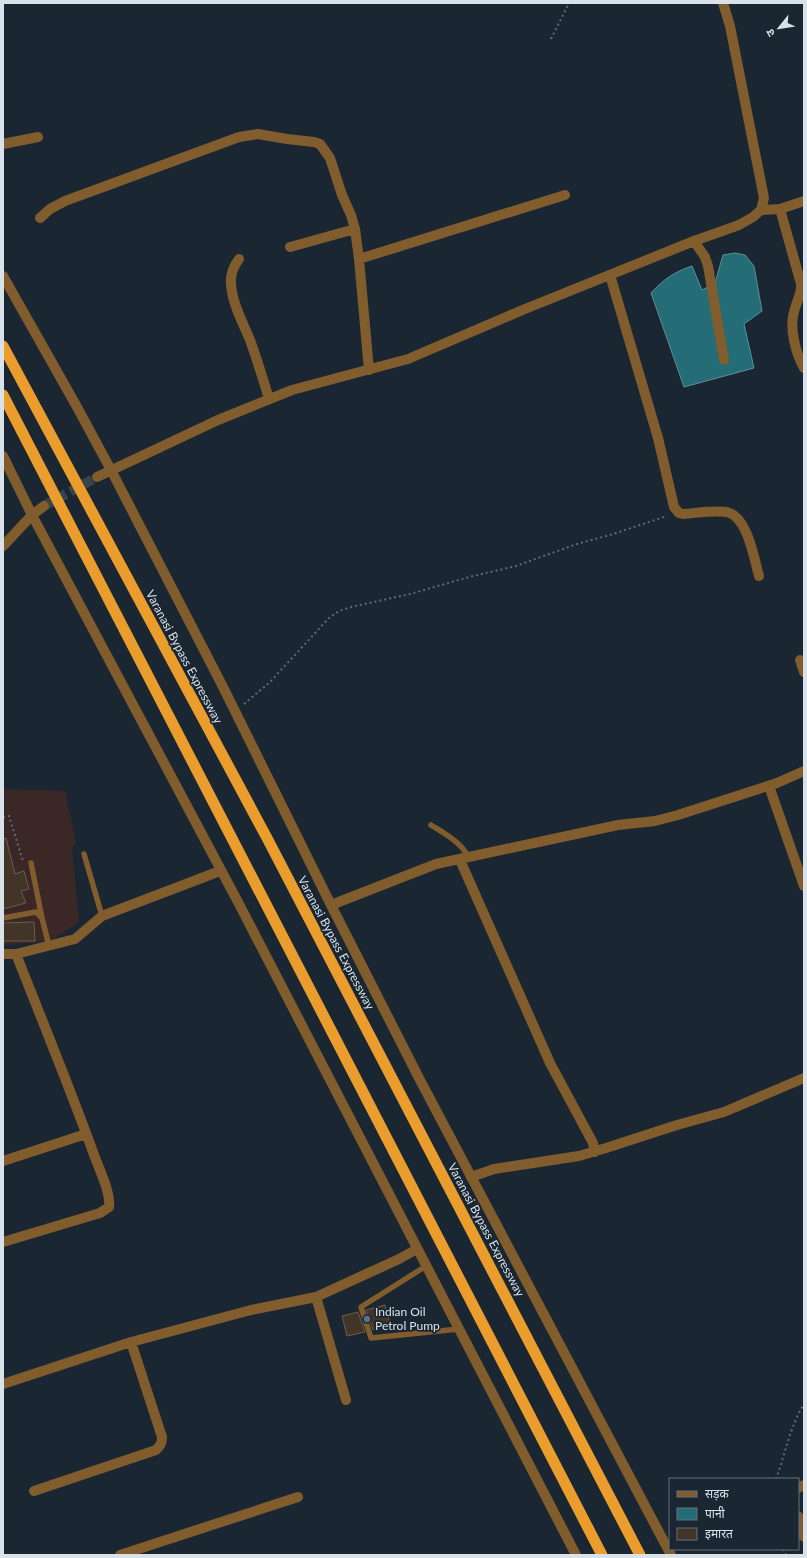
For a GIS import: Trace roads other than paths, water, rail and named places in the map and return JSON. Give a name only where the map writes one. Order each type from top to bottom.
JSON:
[{"type":"highway","name":"Varanasi Bypass Expressway","points":[[3,346],[270,845],[640,1555]]},
{"type":"highway","points":[[3,395],[602,1555]]},
{"type":"street","points":[[97,477],[218,420],[269,399],[292,390],[408,359],[525,309],[694,241],[739,225],[753,217],[761,210],[764,198],[730,26],[723,3]]},
{"type":"street","points":[[40,218],[50,209],[65,201],[239,137],[258,134],[320,144],[330,158],[342,195],[352,215],[359,259],[369,370]]},
{"type":"street","points":[[3,144],[38,137]]},
{"type":"street","points":[[359,259],[565,195]]},
{"type":"street","points":[[761,210],[780,209],[804,201]]},
{"type":"street","points":[[780,209],[802,288],[793,313],[793,322],[798,354],[804,368]]},
{"type":"street","points":[[290,247],[355,229]]},
{"type":"street","points":[[694,241],[705,257],[708,266],[724,360]]},
{"type":"street","points":[[239,259],[234,266],[231,275],[233,296],[255,353],[269,399]]},
{"type":"street","points":[[610,275],[658,438],[672,502],[679,513],[728,512],[736,518],[743,525],[748,534],[759,576]]},
{"type":"street","points":[[3,276],[77,406],[111,470],[234,710],[331,905],[671,1555]]},
{"type":"street","points":[[3,456],[32,515],[220,871],[238,902],[576,1555]]},
{"type":"street","points":[[3,546],[32,515],[44,506]]},
{"type":"street","points":[[800,660],[804,672]]},
{"type":"street","points":[[331,905],[436,864],[618,825],[655,822],[678,816],[769,786],[804,771]]},
{"type":"street","points":[[769,786],[804,886]]},
{"type":"street","points":[[465,859],[550,1063],[593,1143],[595,1152]]},
{"type":"street","points":[[3,954],[16,954],[75,939],[102,916],[220,871]]},
{"type":"street","points":[[3,1242],[100,1213],[109,1207],[110,1203],[86,1134],[16,954]]},
{"type":"street","points":[[472,1177],[494,1169],[595,1152],[684,1123],[724,1112],[804,1078]]},
{"type":"street","points":[[3,1161],[86,1134]]},
{"type":"street","points":[[3,1384],[131,1342],[251,1310],[316,1297],[399,1259],[417,1249]]},
{"type":"street","points":[[316,1297],[346,1400]]},
{"type":"street","points":[[34,1491],[156,1450],[162,1443],[162,1436],[131,1342]]},
{"type":"street","points":[[120,1555],[298,1497]]},
{"type":"street","points":[[799,1520],[804,1537]]},
{"type":"lane","points":[[431,825],[461,846],[465,859]]},
{"type":"lane","points":[[84,854],[102,916]]},
{"type":"lane","points":[[32,863],[42,918],[49,946]]},
{"type":"lane","points":[[3,918],[36,912],[42,918]]},
{"type":"lane","points":[[426,1266],[361,1307],[371,1338],[459,1329]]},
{"type":"water","points":[[735,253],[745,255],[754,266],[762,311],[744,324],[754,368],[684,387],[651,293],[670,276],[692,266],[702,290],[715,283],[723,255]]},
{"type":"tunnel","points":[[44,506],[97,477]]},
{"type":"place","name":"Indian Oil Petrol Pump","points":[[367,1319]]}]
